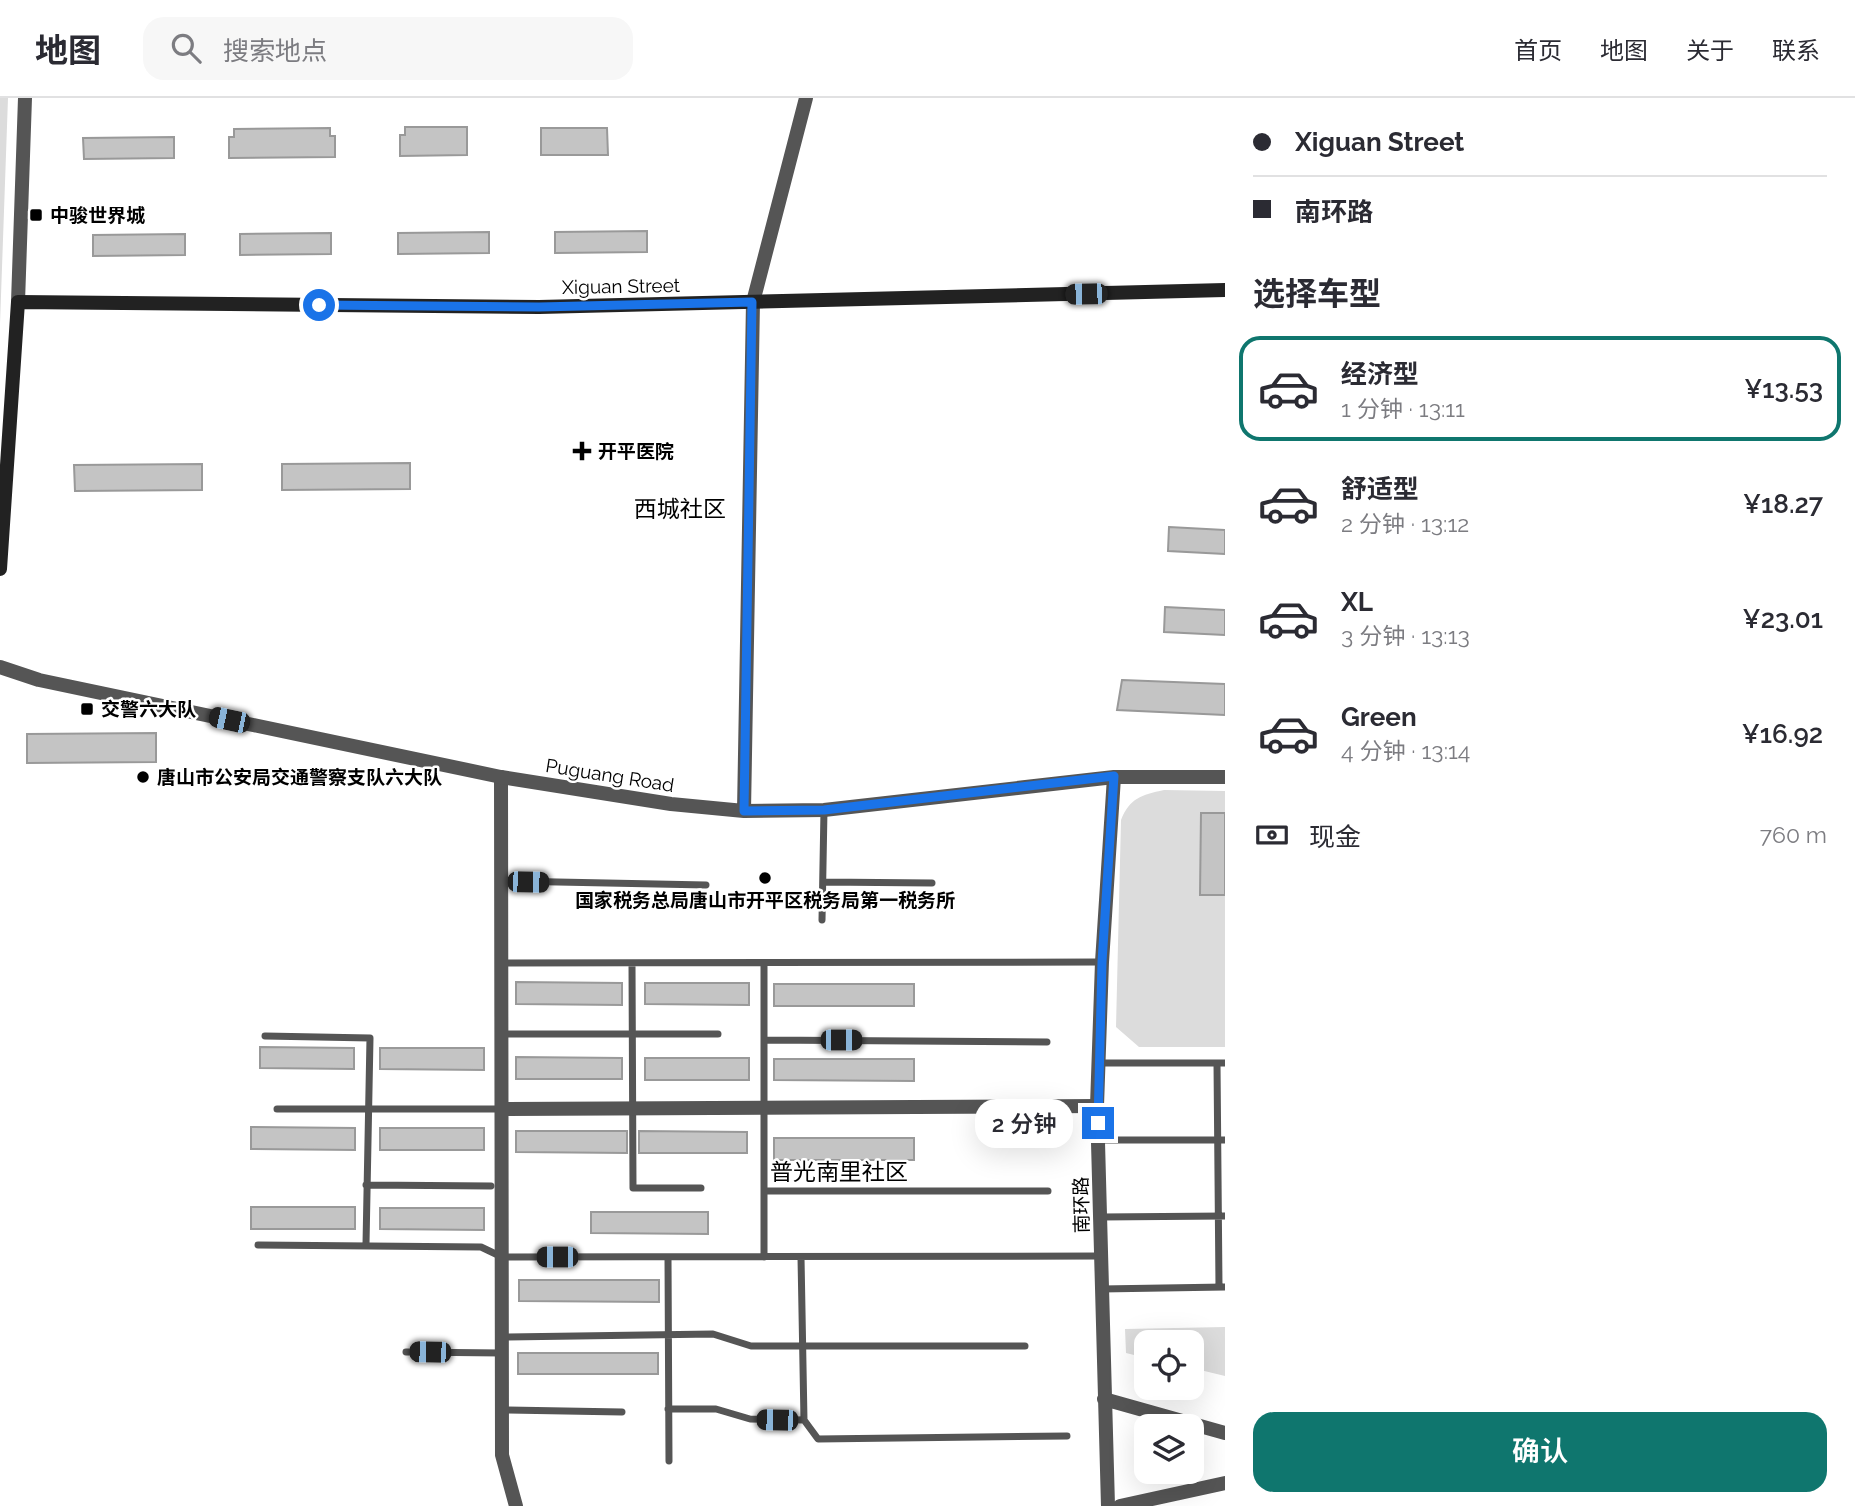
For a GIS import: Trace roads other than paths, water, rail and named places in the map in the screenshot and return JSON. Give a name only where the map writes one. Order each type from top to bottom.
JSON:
[{"type":"main road","name":"Xiguan Street","points":[[18,302],[539,307],[1225,290]]},
{"type":"main road","points":[[0,569],[18,302]]},
{"type":"street","points":[[18,302],[25,98]]},
{"type":"street","points":[[744,811],[752,302],[806,98]]},
{"type":"street","name":"Puguang Road","points":[[0,667],[39,680],[501,777],[671,804],[744,811],[824,810],[1114,776],[1225,777]]},
{"type":"street","name":"南环路","points":[[1108,1506],[1097,1106],[1102,962],[1114,776]]},
{"type":"street","points":[[501,777],[502,1455],[516,1506]]},
{"type":"street","points":[[502,1109],[1097,1106]]},
{"type":"street","points":[[1104,1399],[1225,1433]]},
{"type":"street","points":[[1120,1506],[1225,1483]]},
{"type":"lane","points":[[822,920],[824,810]]},
{"type":"lane","points":[[502,881],[706,885]]},
{"type":"lane","points":[[823,882],[932,883]]},
{"type":"lane","points":[[503,963],[1102,962]]},
{"type":"lane","points":[[632,964],[633,1188],[701,1188]]},
{"type":"lane","points":[[764,964],[764,1257]]},
{"type":"lane","points":[[503,1034],[718,1034]]},
{"type":"lane","points":[[265,1036],[370,1038],[366,1109],[366,1244]]},
{"type":"lane","points":[[764,1040],[1047,1042]]},
{"type":"lane","points":[[1098,1063],[1221,1063],[1222,1287],[1101,1289]]},
{"type":"lane","points":[[277,1109],[502,1109]]},
{"type":"lane","points":[[1098,1140],[1221,1140]]},
{"type":"lane","points":[[366,1185],[491,1186]]},
{"type":"lane","points":[[764,1191],[1048,1191]]},
{"type":"lane","points":[[1101,1217],[1222,1216]]},
{"type":"lane","points":[[258,1245],[481,1247],[502,1256],[1101,1256]]},
{"type":"lane","points":[[668,1257],[669,1461]]},
{"type":"lane","points":[[801,1257],[804,1420],[818,1439],[1067,1436]]},
{"type":"lane","points":[[502,1337],[713,1334],[751,1346],[1024,1346]]},
{"type":"lane","points":[[406,1352],[502,1353]]},
{"type":"lane","points":[[668,1409],[716,1409],[750,1419],[804,1420]]},
{"type":"lane","points":[[502,1410],[622,1412]]},
{"type":"place","name":"中骏世界城","points":[[36,215]]},
{"type":"place","name":"开平医院","points":[[582,451]]},
{"type":"place","name":"交警六大队","points":[[87,709]]},
{"type":"place","name":"唐山市公安局交通警察支队六大队","points":[[143,777]]},
{"type":"place","name":"国家税务总局唐山市开平区税务局第一税务所","points":[[765,878]]},
{"type":"district","name":"西城社区","points":[[680,508]]},
{"type":"district","name":"普光南里社区","points":[[839,1171]]}]
